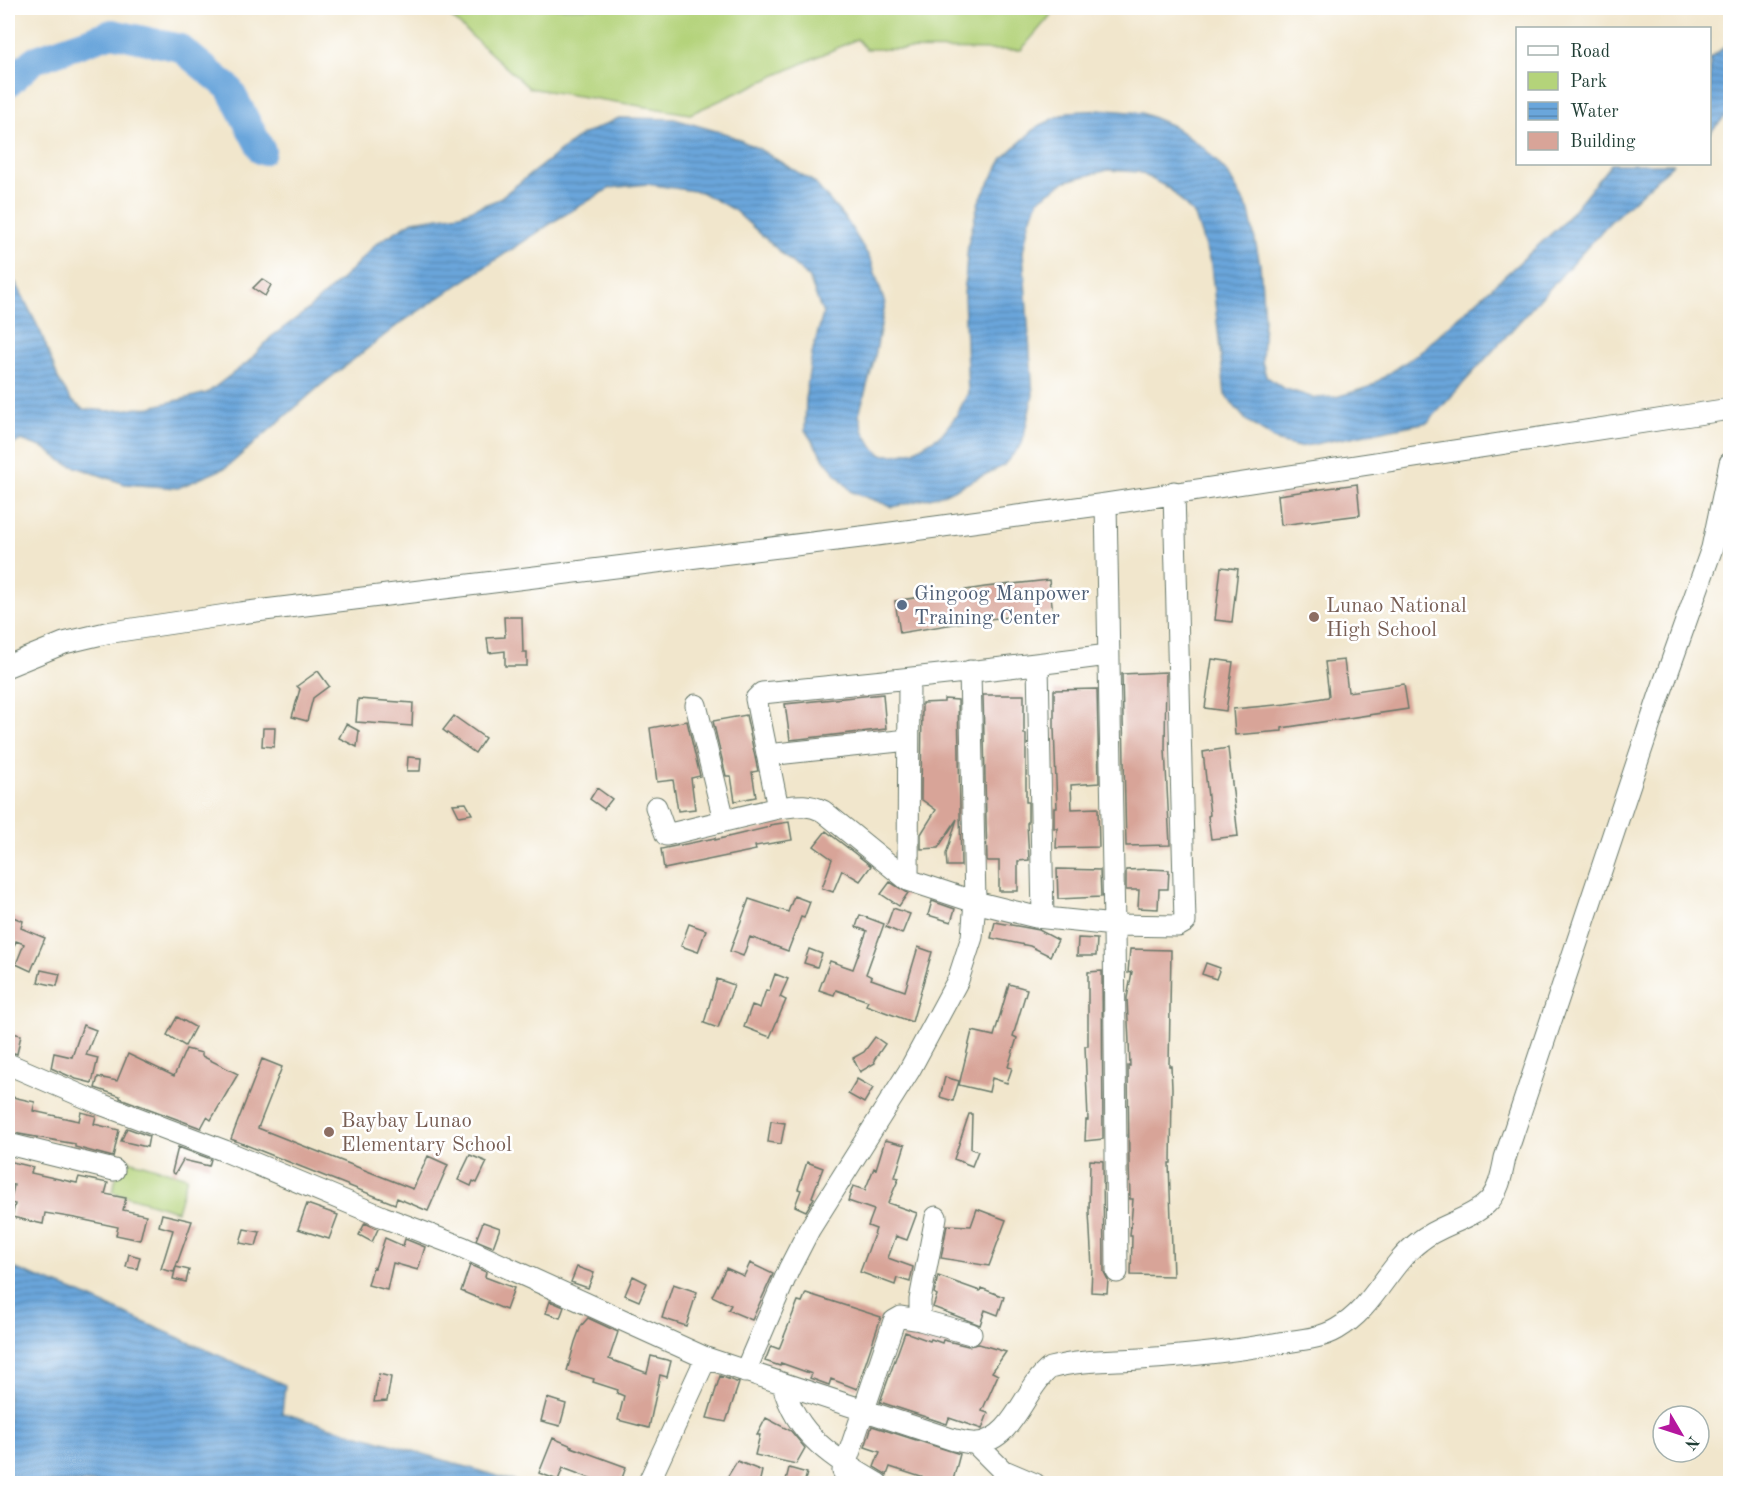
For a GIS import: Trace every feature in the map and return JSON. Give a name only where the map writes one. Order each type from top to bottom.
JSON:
[{"type":"street","points":[[8,666],[64,643],[106,633],[240,613],[834,541],[1106,504],[1731,409]]},
{"type":"street","points":[[8,1064],[104,1105],[225,1151],[383,1217],[462,1247],[706,1358],[954,1440],[976,1444],[992,1440],[1003,1431],[1050,1368],[1078,1362],[1172,1356],[1263,1346],[1335,1331],[1362,1310],[1413,1246],[1427,1235],[1487,1204],[1496,1191],[1655,708],[1712,548],[1731,463]]},
{"type":"street","points":[[656,807],[666,835],[778,808],[808,805],[823,811],[908,880],[975,902],[1043,917],[1114,925],[1182,926],[1185,922],[1174,492]]},
{"type":"street","points":[[1106,504],[1114,925],[1117,1272]]},
{"type":"street","points":[[778,808],[756,699],[762,693],[909,679],[1108,655]]},
{"type":"street","points":[[1038,664],[1043,917]]},
{"type":"street","points":[[745,1372],[789,1269],[809,1230],[909,1071],[958,980],[972,937],[975,902],[970,671]]},
{"type":"street","points":[[908,880],[909,679]]},
{"type":"street","points":[[696,705],[724,820]]},
{"type":"street","points":[[767,755],[908,741]]},
{"type":"street","points":[[8,1144],[114,1170]]},
{"type":"street","points":[[920,1320],[920,1300],[936,1217]]},
{"type":"street","points":[[844,1468],[894,1321],[901,1317],[920,1320],[971,1334]]},
{"type":"street","points":[[648,1484],[706,1358]]},
{"type":"street","points":[[783,1385],[792,1410],[807,1433],[844,1468],[878,1484]]},
{"type":"street","points":[[976,1444],[1002,1470],[1035,1484]]},
{"type":"green space","points":[[441,8],[1057,8],[1021,50],[866,49],[857,39],[690,114],[529,88]]},
{"type":"green space","points":[[122,1158],[187,1177],[177,1211],[112,1192]]},
{"type":"water","points":[[1730,42],[1730,112],[1711,131],[1711,58]]},
{"type":"water","points":[[1105,110],[1142,113],[1173,126],[1205,149],[1228,174],[1249,211],[1260,264],[1264,318],[1262,361],[1266,376],[1283,388],[1314,398],[1336,397],[1369,387],[1419,353],[1562,224],[1610,165],[1672,165],[1610,222],[1428,422],[1299,447],[1279,442],[1246,420],[1225,395],[1211,265],[1195,216],[1170,189],[1139,172],[1108,170],[1066,181],[1039,199],[1029,222],[1023,252],[1033,395],[1022,444],[1003,466],[945,494],[893,507],[852,492],[826,462],[805,430],[806,393],[812,353],[823,314],[809,278],[734,210],[701,192],[647,184],[610,188],[556,220],[399,324],[321,385],[227,467],[178,488],[125,484],[65,463],[44,448],[21,440],[8,447],[8,273],[17,285],[42,335],[59,381],[71,400],[83,409],[109,411],[151,407],[207,393],[249,361],[271,337],[305,312],[377,243],[413,221],[460,214],[497,200],[580,136],[619,118],[674,119],[727,134],[759,149],[814,182],[847,221],[871,260],[885,304],[874,361],[859,414],[863,430],[872,446],[882,455],[914,451],[941,435],[956,416],[968,393],[964,295],[968,244],[979,201],[1003,158],[1037,127],[1068,112]]},
{"type":"water","points":[[8,1266],[76,1292],[285,1385],[282,1413],[520,1483],[8,1483]]},
{"type":"building","points":[[262,279],[271,285],[265,296],[253,288]]},
{"type":"building","points":[[1357,484],[1360,515],[1281,525],[1278,495]]},
{"type":"building","points":[[1221,567],[1238,569],[1232,622],[1215,620]]},
{"type":"building","points":[[1049,580],[1053,613],[978,620],[900,633],[895,601]]},
{"type":"building","points":[[504,617],[522,617],[523,652],[527,652],[527,666],[505,666],[505,651],[489,653],[487,638],[505,637]]},
{"type":"building","points":[[1212,659],[1233,662],[1226,711],[1205,708]]},
{"type":"building","points":[[1344,660],[1348,692],[1404,684],[1408,709],[1282,728],[1282,731],[1235,735],[1233,709],[1287,704],[1328,697],[1325,662]]},
{"type":"building","points":[[318,671],[329,686],[313,698],[307,721],[292,717],[300,689],[297,686]]},
{"type":"building","points":[[1166,672],[1165,749],[1170,845],[1126,846],[1122,674]]},
{"type":"building","points":[[1097,689],[1099,783],[1071,785],[1072,809],[1098,808],[1099,847],[1056,848],[1054,690]]},
{"type":"building","points":[[883,694],[886,729],[790,740],[785,704]]},
{"type":"building","points":[[983,695],[1024,695],[1029,860],[1018,861],[1018,891],[999,891],[999,861],[987,861]]},
{"type":"building","points":[[358,699],[413,703],[412,726],[356,722]]},
{"type":"building","points":[[944,699],[958,700],[961,866],[947,866],[946,854],[957,819],[938,848],[921,849],[921,834],[936,810],[921,799],[922,703],[944,702]]},
{"type":"building","points":[[746,715],[758,771],[752,772],[756,797],[735,801],[731,776],[726,776],[713,721]]},
{"type":"building","points":[[454,716],[485,738],[475,753],[443,730]]},
{"type":"building","points":[[687,721],[700,776],[691,778],[695,809],[678,811],[673,780],[657,782],[650,728]]},
{"type":"building","points":[[346,724],[359,731],[357,747],[339,738]]},
{"type":"building","points":[[263,728],[275,728],[274,747],[262,746]]},
{"type":"building","points":[[1228,748],[1238,836],[1211,839],[1203,752]]},
{"type":"building","points":[[408,757],[421,758],[420,771],[407,771]]},
{"type":"building","points":[[597,788],[612,799],[604,809],[590,799]]},
{"type":"building","points":[[466,803],[472,814],[459,816],[453,804]]},
{"type":"building","points":[[789,822],[792,840],[755,846],[756,850],[664,869],[661,849],[715,838],[715,840]]},
{"type":"building","points":[[826,831],[871,866],[860,881],[842,870],[833,892],[822,888],[832,859],[814,846]]},
{"type":"building","points":[[1057,869],[1100,870],[1101,897],[1058,899]]},
{"type":"building","points":[[1126,870],[1169,870],[1168,889],[1159,889],[1158,909],[1138,908],[1139,890],[1126,890]]},
{"type":"building","points":[[890,882],[908,893],[899,906],[881,894]]},
{"type":"building","points":[[794,896],[810,902],[804,918],[801,917],[788,951],[750,937],[743,956],[730,951],[749,899],[788,912]]},
{"type":"building","points":[[932,901],[955,909],[951,922],[928,915]]},
{"type":"building","points":[[893,908],[910,914],[902,934],[886,927]]},
{"type":"building","points":[[8,915],[23,921],[21,928],[45,938],[31,971],[16,964],[24,944],[16,941],[8,959]]},
{"type":"building","points":[[860,915],[884,924],[866,974],[872,977],[871,979],[905,991],[918,947],[932,952],[912,1022],[866,1005],[868,1001],[836,990],[834,995],[819,990],[830,961],[853,969],[867,931],[856,927]]},
{"type":"building","points":[[995,922],[1039,930],[1058,940],[1050,956],[1030,946],[991,938]]},
{"type":"building","points":[[689,924],[706,930],[698,952],[681,946]]},
{"type":"building","points":[[1078,938],[1097,939],[1096,956],[1077,956]]},
{"type":"building","points":[[809,949],[822,954],[817,967],[804,963]]},
{"type":"building","points":[[1130,949],[1171,950],[1169,1066],[1171,1066],[1172,1088],[1171,1163],[1169,1163],[1173,1276],[1131,1275],[1132,1236],[1130,1236],[1133,1199],[1130,1199],[1128,1066],[1130,1066],[1127,998],[1132,972],[1128,973]]},
{"type":"building","points":[[1206,963],[1220,968],[1216,979],[1202,974]]},
{"type":"building","points":[[41,970],[60,974],[57,986],[38,982]]},
{"type":"building","points":[[1102,971],[1103,1139],[1085,1141],[1086,1120],[1088,1120],[1085,1046],[1088,1046],[1088,972]]},
{"type":"building","points":[[775,974],[788,979],[780,997],[786,1000],[770,1037],[744,1027],[752,1005],[760,1008]]},
{"type":"building","points":[[717,979],[734,985],[718,1028],[704,1023]]},
{"type":"building","points":[[1009,984],[1027,989],[1013,1036],[1017,1038],[1008,1067],[1012,1068],[1007,1083],[992,1078],[989,1092],[959,1085],[972,1031],[994,1036]]},
{"type":"building","points":[[177,1017],[195,1027],[185,1046],[167,1035]]},
{"type":"building","points":[[83,1025],[96,1030],[86,1055],[98,1058],[92,1083],[51,1068],[54,1053],[72,1057]]},
{"type":"building","points":[[8,1032],[21,1035],[17,1054],[8,1051]]},
{"type":"building","points":[[875,1037],[885,1044],[874,1060],[875,1063],[860,1072],[853,1058],[864,1052]]},
{"type":"building","points":[[186,1049],[202,1053],[202,1056],[238,1074],[211,1120],[207,1117],[201,1128],[95,1088],[98,1077],[117,1081],[128,1054],[174,1076]]},
{"type":"building","points":[[262,1059],[282,1067],[258,1128],[413,1189],[428,1156],[448,1165],[428,1211],[397,1198],[395,1204],[231,1139]]},
{"type":"building","points":[[945,1077],[959,1081],[953,1101],[940,1097]]},
{"type":"building","points":[[857,1079],[873,1088],[864,1103],[848,1094]]},
{"type":"building","points":[[8,1096],[35,1102],[33,1111],[79,1121],[81,1112],[96,1116],[94,1124],[119,1130],[113,1157],[75,1147],[75,1144],[8,1132]]},
{"type":"building","points":[[969,1114],[972,1114],[971,1149],[978,1151],[972,1166],[954,1159]]},
{"type":"building","points":[[771,1121],[785,1123],[781,1144],[768,1142]]},
{"type":"building","points":[[127,1128],[149,1136],[147,1147],[121,1141]]},
{"type":"building","points":[[885,1140],[905,1145],[895,1177],[899,1178],[888,1203],[917,1213],[907,1240],[896,1236],[888,1258],[913,1267],[910,1282],[897,1278],[895,1285],[860,1272],[876,1229],[868,1226],[874,1210],[848,1201],[853,1186],[865,1190],[874,1168],[876,1169]]},
{"type":"building","points":[[178,1147],[211,1159],[209,1166],[183,1160],[175,1174],[172,1172]]},
{"type":"building","points":[[470,1155],[487,1162],[477,1183],[473,1181],[471,1186],[458,1180]]},
{"type":"building","points":[[1090,1160],[1103,1161],[1104,1272],[1108,1280],[1107,1293],[1091,1292]]},
{"type":"building","points":[[8,1161],[33,1167],[31,1173],[77,1183],[79,1177],[108,1183],[105,1194],[126,1198],[123,1210],[146,1215],[140,1240],[116,1235],[118,1227],[75,1218],[45,1213],[43,1224],[12,1217],[15,1204],[10,1203],[14,1185],[8,1184]]},
{"type":"building","points":[[807,1162],[823,1168],[812,1197],[814,1198],[806,1211],[795,1206]]},
{"type":"building","points":[[307,1204],[338,1215],[329,1239],[298,1229]]},
{"type":"building","points":[[977,1209],[1006,1220],[989,1266],[941,1258],[947,1225],[971,1226]]},
{"type":"building","points":[[162,1214],[192,1221],[174,1272],[161,1269],[173,1230],[159,1226]]},
{"type":"building","points":[[483,1222],[500,1228],[493,1247],[476,1240]]},
{"type":"building","points":[[365,1223],[378,1229],[372,1242],[359,1235]]},
{"type":"building","points":[[244,1229],[260,1232],[256,1246],[240,1243]]},
{"type":"building","points":[[385,1238],[403,1246],[405,1239],[425,1247],[418,1270],[393,1263],[387,1290],[368,1285]]},
{"type":"building","points":[[129,1254],[140,1257],[137,1269],[126,1267]]},
{"type":"building","points":[[750,1263],[773,1274],[752,1320],[728,1310],[731,1305],[712,1296],[726,1268],[744,1276]]},
{"type":"building","points":[[470,1265],[486,1272],[485,1277],[514,1288],[506,1310],[461,1291]]},
{"type":"building","points":[[176,1267],[189,1270],[186,1282],[173,1279]]},
{"type":"building","points":[[577,1267],[594,1273],[588,1288],[571,1282]]},
{"type":"building","points":[[633,1276],[647,1283],[639,1301],[625,1295]]},
{"type":"building","points":[[938,1276],[1004,1297],[998,1315],[985,1310],[980,1325],[933,1307],[937,1295],[934,1293]]},
{"type":"building","points":[[673,1284],[697,1292],[686,1326],[662,1318]]},
{"type":"building","points":[[806,1293],[881,1317],[857,1389],[831,1379],[829,1385],[810,1378],[812,1374],[781,1363],[780,1366],[765,1361],[771,1346],[779,1349],[798,1301],[802,1302]]},
{"type":"building","points":[[550,1301],[564,1307],[560,1318],[546,1313]]},
{"type":"building","points":[[588,1318],[618,1332],[609,1359],[647,1373],[651,1356],[671,1361],[667,1377],[660,1375],[649,1428],[618,1420],[624,1396],[617,1393],[618,1390],[593,1382],[594,1379],[567,1371],[581,1326]]},
{"type":"building","points":[[905,1332],[930,1341],[931,1339],[942,1343],[943,1340],[968,1346],[979,1344],[1006,1352],[992,1372],[998,1375],[982,1411],[988,1413],[982,1429],[949,1418],[947,1424],[880,1402]]},
{"type":"building","points":[[379,1374],[391,1377],[387,1401],[374,1402]]},
{"type":"building","points":[[720,1376],[739,1383],[726,1422],[707,1418]]},
{"type":"building","points":[[547,1398],[566,1404],[560,1426],[541,1421]]},
{"type":"building","points":[[766,1418],[791,1431],[805,1448],[796,1464],[755,1455],[760,1435],[757,1435]]},
{"type":"building","points":[[872,1426],[960,1454],[952,1484],[922,1484],[924,1478],[890,1467],[887,1475],[874,1467],[880,1452],[865,1447]]},
{"type":"building","points":[[553,1438],[626,1467],[620,1484],[606,1484],[563,1468],[558,1480],[539,1473]]},
{"type":"building","points":[[737,1461],[762,1471],[759,1484],[723,1484]]},
{"type":"building","points":[[789,1468],[807,1473],[804,1484],[785,1484]]},
{"type":"waterway","points":[[8,84],[34,60],[112,33],[180,48],[229,88],[262,151]]},
{"type":"place","name":"Gingoog Manpower Training Center","points":[[902,605]]},
{"type":"place","name":"Lunao National High School","points":[[1314,617]]},
{"type":"place","name":"Baybay Lunao Elementary School","points":[[329,1132]]}]
